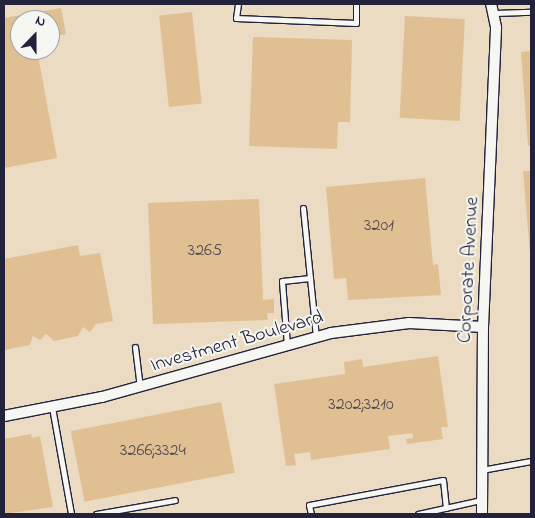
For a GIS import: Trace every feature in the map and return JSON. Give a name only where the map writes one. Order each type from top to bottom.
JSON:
[{"type":"street","name":"Corporate Avenue","points":[[482,514],[480,470],[483,328],[496,27],[493,8]]},
{"type":"street","name":"Investment Boulevard","points":[[4,416],[140,387],[316,337],[409,323],[483,328]]},
{"type":"lane","points":[[238,4],[236,18],[356,23],[356,4]]},
{"type":"lane","points":[[493,8],[531,12]]},
{"type":"lane","points":[[303,208],[316,337]]},
{"type":"lane","points":[[287,345],[282,280],[310,278]]},
{"type":"lane","points":[[135,348],[140,387]]},
{"type":"lane","points":[[52,407],[71,514]]},
{"type":"lane","points":[[480,470],[531,461]]},
{"type":"lane","points":[[311,514],[309,504],[443,480],[446,508]]},
{"type":"lane","points":[[96,514],[175,500]]},
{"type":"lane","points":[[418,514],[481,500]]},
{"type":"shaded area","points":[[4,4],[531,4],[531,514],[4,514]]},
{"type":"building","points":[[61,8],[66,34],[60,35],[60,10],[50,10]]},
{"type":"building","points":[[192,12],[202,103],[169,107],[159,15]]},
{"type":"building","points":[[405,16],[465,19],[460,121],[400,118]]},
{"type":"building","points":[[10,17],[10,60],[39,60],[57,158],[4,168],[4,18]]},
{"type":"building","points":[[253,37],[352,40],[350,122],[338,122],[337,149],[249,146]]},
{"type":"building","points":[[531,51],[531,145],[528,146],[521,52]]},
{"type":"building","points":[[523,171],[531,171],[531,254],[530,254]]},
{"type":"building","points":[[425,178],[433,265],[438,264],[441,295],[348,300],[346,278],[334,279],[326,187]]},
{"type":"building","points":[[259,199],[263,300],[274,299],[274,313],[267,313],[268,320],[153,324],[148,203]]},
{"type":"building","points":[[78,245],[80,256],[100,253],[113,321],[96,324],[90,332],[83,327],[78,336],[54,341],[46,334],[40,340],[33,336],[30,345],[5,350],[4,259]]},
{"type":"building","points":[[438,356],[448,427],[441,427],[443,439],[407,444],[406,439],[413,438],[412,433],[388,436],[390,449],[311,460],[310,452],[294,454],[296,465],[286,466],[274,384],[345,374],[344,362],[362,359],[363,367]]},
{"type":"building","points":[[221,402],[235,473],[85,502],[71,431]]},
{"type":"building","points":[[31,434],[32,438],[40,436],[53,507],[4,514],[4,439]]}]
